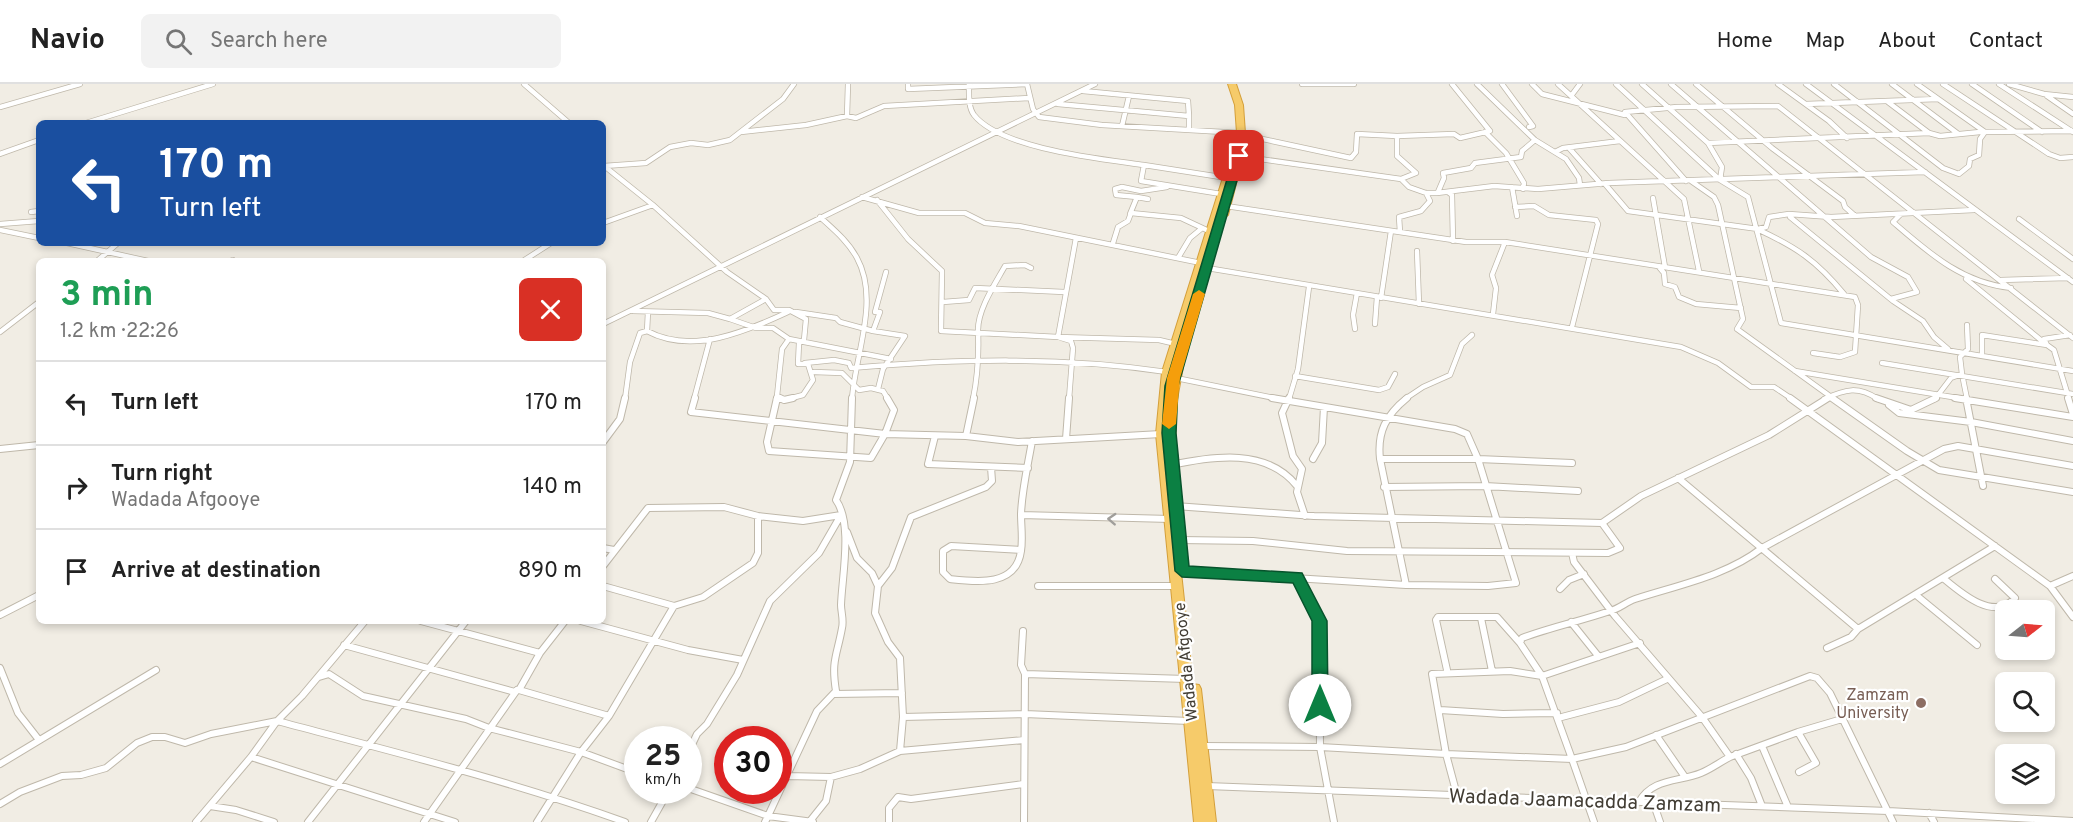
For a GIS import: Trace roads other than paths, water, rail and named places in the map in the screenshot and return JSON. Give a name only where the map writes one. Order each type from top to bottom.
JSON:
[{"type":"highway","name":"Wadada Afgooye","points":[[1201,822],[1161,434],[1176,344],[1226,206],[1239,156],[1242,134],[1239,105],[1232,84]]},
{"type":"highway","name":"Wadada Afgooye","points":[[1209,822],[1171,465],[1169,411],[1171,375],[1204,265],[1206,231],[1227,178],[1247,117],[1239,84]]},
{"type":"street","points":[[0,107],[80,84]]},
{"type":"street","points":[[96,120],[213,84]]},
{"type":"street","points":[[524,84],[566,120]]},
{"type":"street","points":[[606,165],[646,163],[670,147],[691,143],[708,145],[730,140],[783,99],[794,84]]},
{"type":"street","points":[[847,116],[848,84]]},
{"type":"street","points":[[908,84],[908,89],[1027,84],[1029,98],[1039,117],[1122,126],[1242,134],[1351,158],[1356,152],[1357,134],[1397,136],[1454,134],[1460,138],[1490,130],[1452,84]]},
{"type":"street","points":[[606,322],[1095,84]]},
{"type":"street","points":[[1302,84],[1354,84]]},
{"type":"street","points":[[1477,84],[1535,140],[1568,161],[1579,178],[1580,185]]},
{"type":"street","points":[[1502,84],[1533,126],[1529,127]]},
{"type":"street","points":[[1532,84],[1542,94],[1625,115],[1671,164],[1684,173],[1689,181],[1715,198],[1742,308],[1743,319],[1737,329],[1739,332],[1831,398],[1939,470],[2073,492]]},
{"type":"street","points":[[1558,84],[1684,199],[1699,271]]},
{"type":"street","points":[[1571,96],[1580,84]]},
{"type":"street","points":[[1616,84],[1720,180],[1748,197],[1781,323],[2073,370]]},
{"type":"street","points":[[1642,84],[1708,143],[1722,167],[1720,180]]},
{"type":"street","points":[[1671,84],[1862,246],[1871,257],[1908,277],[1915,285],[1917,292],[1891,299]]},
{"type":"street","points":[[1696,84],[1843,201],[1845,207],[1854,215]]},
{"type":"street","points":[[1778,84],[1847,138]]},
{"type":"street","points":[[1806,84],[2073,282]]},
{"type":"street","points":[[1834,84],[1943,168],[1959,174],[1968,166],[1970,159],[1978,155],[1980,139],[1985,132]]},
{"type":"street","points":[[1892,84],[1956,133]]},
{"type":"street","points":[[1917,84],[1985,132]]},
{"type":"street","points":[[1943,84],[2053,156],[2073,157]]},
{"type":"street","points":[[1972,84],[2042,132]]},
{"type":"street","points":[[1999,84],[2073,131]]},
{"type":"street","points":[[2009,84],[2044,94],[2073,97]]},
{"type":"street","points":[[2028,84],[2073,114]]},
{"type":"street","points":[[969,85],[969,102],[975,117],[994,132],[1059,151],[1227,178]]},
{"type":"street","points":[[1082,91],[1188,101],[1189,130]]},
{"type":"street","points":[[1122,126],[1129,96]]},
{"type":"street","points":[[741,132],[806,125],[847,116],[856,118],[884,106],[1029,98]]},
{"type":"street","points":[[1806,104],[1938,99]]},
{"type":"street","points":[[1887,101],[1929,133]]},
{"type":"street","points":[[1505,112],[1517,102]]},
{"type":"street","points":[[1057,104],[1189,116]]},
{"type":"street","points":[[1625,115],[1627,111],[1645,109],[1778,106],[2071,336]]},
{"type":"street","points":[[1708,143],[1903,136],[1929,133],[1940,136],[1956,133],[2073,131]]},
{"type":"street","points":[[1485,132],[1510,159],[1524,183],[1523,189]]},
{"type":"street","points":[[1239,156],[1401,179],[1416,173],[1397,156],[1397,136]]},
{"type":"street","points":[[1437,193],[1440,192],[1443,173],[1471,168],[1475,163],[1522,156],[1522,151],[1535,140]]},
{"type":"street","points":[[0,154],[36,141]]},
{"type":"street","points":[[1555,152],[1620,141]]},
{"type":"street","points":[[1569,148],[1628,211],[1756,228],[1766,227],[1769,217],[1781,213],[1841,218],[1854,215],[1974,210]]},
{"type":"street","points":[[1144,165],[1141,181],[1221,194]]},
{"type":"street","points":[[606,167],[653,205],[720,266],[766,299],[774,310],[836,318],[840,322],[873,331],[905,336],[883,369],[878,388]]},
{"type":"street","points":[[1401,179],[1409,187],[1426,193],[1437,193],[1483,186],[1523,189],[1662,181],[1868,176],[1925,172]]},
{"type":"street","points":[[1148,199],[1116,195],[1115,189],[1122,187],[1141,191],[1167,187]]},
{"type":"street","points":[[1512,187],[1517,216]]},
{"type":"street","points":[[1448,192],[1452,195],[1454,210],[1453,241]]},
{"type":"street","points":[[1400,232],[1399,217],[1423,210],[1430,201],[1426,193]]},
{"type":"street","points":[[1113,243],[1118,227],[1128,221],[1137,196]]},
{"type":"street","points":[[862,197],[919,213],[965,213],[985,223],[1019,226],[1113,243],[1204,265],[1309,286],[1572,327],[1696,351],[1729,370],[1751,387],[1774,387],[2050,586],[2073,616]]},
{"type":"street","points":[[1653,198],[1665,267]]},
{"type":"street","points":[[877,200],[908,239],[942,271],[941,331],[981,335],[1159,340],[1176,344]]},
{"type":"street","points":[[606,222],[653,205]]},
{"type":"street","points":[[1226,206],[1453,241],[1505,242],[1855,297],[1858,305],[1855,352],[1850,356],[1813,353]]},
{"type":"street","points":[[1515,207],[1534,206],[1549,214],[1596,220],[1598,224],[1591,256],[1579,290],[1572,327]]},
{"type":"street","points":[[31,212],[36,211]]},
{"type":"street","points":[[1781,213],[1798,221],[1891,299],[1923,321],[1934,337],[1949,351]]},
{"type":"street","points":[[1130,214],[1171,217],[1194,222],[1206,231],[1190,238],[1178,258]]},
{"type":"street","points":[[1794,371],[2073,415],[2070,393],[2057,356],[2047,345],[1893,222],[1901,214]]},
{"type":"street","points":[[820,217],[854,250],[863,268],[863,328],[854,385],[850,458],[847,474],[836,500],[841,507],[845,528],[858,558],[872,573],[878,586],[875,613],[888,642],[900,658],[903,717],[900,751]]},
{"type":"street","points":[[2019,219],[2073,259]]},
{"type":"street","points":[[0,224],[36,221]]},
{"type":"street","points":[[1756,228],[1797,248],[1827,273],[1844,294]]},
{"type":"street","points":[[0,230],[36,237]]},
{"type":"street","points":[[1375,324],[1391,231]]},
{"type":"street","points":[[1058,337],[1064,292],[1076,238]]},
{"type":"street","points":[[1493,315],[1496,288],[1492,275],[1505,242]]},
{"type":"street","points":[[83,246],[136,258]]},
{"type":"street","points":[[101,258],[115,246]]},
{"type":"street","points":[[528,258],[546,246]]},
{"type":"street","points":[[1417,251],[1419,304]]},
{"type":"street","points":[[966,436],[981,335],[978,328],[992,289],[1005,266],[1024,265],[1031,268]]},
{"type":"street","points":[[1658,266],[1664,273],[1665,284],[1675,287],[1679,297],[1712,307],[1721,304],[1742,308]]},
{"type":"street","points":[[873,331],[877,326],[880,312],[875,312],[886,272]]},
{"type":"street","points":[[1962,276],[1998,288],[2012,288]]},
{"type":"street","points":[[2001,280],[2070,278]]},
{"type":"street","points":[[1297,486],[1302,469],[1293,456],[1282,412],[1289,401],[1296,376],[1309,286]]},
{"type":"street","points":[[943,302],[969,300],[975,288],[1064,292]]},
{"type":"street","points":[[1355,329],[1353,315],[1357,294]]},
{"type":"street","points":[[730,320],[766,299]]},
{"type":"street","points":[[0,332],[36,304]]},
{"type":"street","points":[[631,310],[708,313],[756,328],[788,311]]},
{"type":"street","points":[[788,311],[806,319],[804,340]]},
{"type":"street","points":[[647,331],[648,312]]},
{"type":"street","points":[[1967,325],[1968,349],[1960,357],[1983,486]]},
{"type":"street","points":[[606,438],[623,412],[627,369],[635,342],[640,333],[647,331],[663,339],[694,341],[756,328],[772,328],[789,339],[804,340],[891,359]]},
{"type":"street","points":[[1406,585],[1384,487],[1379,439],[1387,418],[1408,394],[1449,375],[1462,344],[1473,335]]},
{"type":"street","points":[[1982,355],[1983,335],[2047,345]]},
{"type":"street","points":[[2047,345],[2044,339],[2071,336]]},
{"type":"street","points":[[1058,337],[1071,341],[1072,361],[1066,439]]},
{"type":"street","points":[[710,339],[691,412],[885,434],[966,436],[1032,441],[1161,434]]},
{"type":"street","points":[[789,339],[782,349],[777,396],[767,442],[769,451],[871,458],[885,434],[894,410],[883,391],[878,388],[859,390],[842,373],[814,372]]},
{"type":"street","points":[[798,364],[799,343],[804,340]]},
{"type":"street","points":[[798,364],[840,360],[849,363],[851,368],[883,369],[900,364],[978,361],[1116,363],[1289,401],[1455,429],[1467,434],[1478,459],[1516,583],[1488,586],[1406,585],[1182,571]]},
{"type":"street","points":[[1882,363],[2070,393]]},
{"type":"street","points":[[777,396],[784,400],[803,395],[815,379],[814,372],[808,364],[798,364]]},
{"type":"street","points":[[1296,376],[1379,390],[1388,387],[1395,374]]},
{"type":"street","points":[[1175,506],[1305,516],[1602,524],[1629,501],[1770,434],[1805,409],[1831,398],[1860,389],[1888,404],[1914,410],[1933,401],[1951,378],[1962,374]]},
{"type":"street","points":[[1888,404],[1899,413],[1971,422],[2073,441]]},
{"type":"street","points":[[1313,459],[1317,457],[1324,437],[1324,407]]},
{"type":"street","points":[[935,436],[928,464],[1028,468]]},
{"type":"street","points":[[1021,550],[951,546],[943,551],[943,572],[950,579],[997,581],[1011,572],[1020,560],[1021,550],[1021,515],[1032,441]]},
{"type":"street","points":[[0,449],[36,444]]},
{"type":"street","points":[[1520,642],[1522,638],[1550,627],[1612,610],[1633,600],[1730,568],[1762,548],[1924,462],[1944,449],[1958,446],[2073,466]]},
{"type":"street","points":[[1171,465],[1214,458],[1254,460],[1286,470],[1297,486],[1305,516]]},
{"type":"street","points":[[1380,459],[1478,459],[1572,463]]},
{"type":"street","points":[[878,586],[892,571],[899,548],[907,537],[911,517],[986,487],[992,481],[991,467]]},
{"type":"street","points":[[1678,478],[1858,629]]},
{"type":"street","points":[[1384,487],[1485,486],[1578,491]]},
{"type":"street","points":[[606,562],[648,508],[705,505],[724,507],[758,516],[803,521],[841,515]]},
{"type":"street","points":[[702,728],[737,675],[770,601],[819,553],[841,515]]},
{"type":"street","points":[[1021,515],[1170,519]]},
{"type":"street","points":[[606,587],[674,606],[703,597],[753,562],[758,553],[758,516]]},
{"type":"street","points":[[1179,540],[1253,541],[1347,551],[1608,553],[1620,548],[1602,524]]},
{"type":"street","points":[[792,765],[817,711],[834,694],[836,688],[832,661],[843,626],[841,608],[845,528]]},
{"type":"street","points":[[1827,648],[1851,637],[1858,629],[1995,546]]},
{"type":"street","points":[[606,549],[614,550]]},
{"type":"street","points":[[1572,553],[1574,562],[1612,610],[1751,778],[1762,806]]},
{"type":"street","points":[[1560,588],[1569,580],[1584,574]]},
{"type":"street","points":[[2050,586],[2073,576]]},
{"type":"street","points":[[1297,577],[1319,621],[1320,747],[1335,822]]},
{"type":"street","points":[[1943,578],[1968,599],[1981,604],[2009,605],[2015,598],[1995,579]]},
{"type":"street","points":[[1038,586],[1071,588],[1177,586]]},
{"type":"street","points":[[1916,595],[1977,645]]},
{"type":"street","points":[[0,615],[36,597]]},
{"type":"street","points":[[537,822],[582,752],[609,717],[674,606]]},
{"type":"street","points":[[1447,670],[1436,620],[1438,616],[1501,619],[1520,642],[1542,676],[1594,822]]},
{"type":"street","points":[[1481,618],[1492,671]]},
{"type":"street","points":[[1571,622],[1599,657]]},
{"type":"street","points":[[196,822],[251,758],[277,721],[362,624]]},
{"type":"street","points":[[431,624],[540,652]]},
{"type":"street","points":[[308,822],[367,743],[464,624]]},
{"type":"street","points":[[424,822],[459,769],[517,691],[540,652],[563,624]]},
{"type":"street","points":[[593,624],[687,650],[743,660]]},
{"type":"street","points":[[1023,631],[1021,665],[1025,674],[1024,822]]},
{"type":"street","points":[[1457,795],[1446,754],[1432,674],[1439,670],[1447,670],[1492,671],[1542,676],[1554,674],[1640,643]]},
{"type":"street","points":[[344,645],[609,717]]},
{"type":"street","points":[[0,668],[6,676],[13,708],[26,729],[39,740]]},
{"type":"street","points":[[0,764],[156,670]]},
{"type":"street","points":[[317,678],[329,674],[363,696],[466,719],[489,728],[582,752],[624,768]]},
{"type":"street","points":[[1025,674],[1187,679]]},
{"type":"street","points":[[1201,746],[1320,747],[1572,759],[1616,750],[1810,676],[1824,686],[1893,822]]},
{"type":"street","points":[[1440,710],[1557,715],[1619,702],[1667,679]]},
{"type":"street","points":[[834,694],[902,693]]},
{"type":"street","points":[[903,717],[1024,714],[1191,722]]},
{"type":"street","points":[[1639,802],[1645,792],[1700,773],[1733,755],[1842,719]]},
{"type":"street","points":[[0,804],[20,792],[62,776],[81,775],[106,768],[137,743],[152,737],[165,737],[185,743],[211,734],[277,721],[459,769],[508,786],[552,796],[625,822]]},
{"type":"street","points":[[1798,732],[1816,763],[1799,772]]},
{"type":"street","points":[[1656,735],[1685,777]]},
{"type":"street","points":[[792,776],[831,777],[860,769],[900,751],[1024,740]]},
{"type":"street","points":[[1762,746],[1788,807]]},
{"type":"street","points":[[251,758],[455,822]]},
{"type":"street","points":[[702,793],[767,819],[811,821],[821,811],[827,799],[831,777]]},
{"type":"street","points":[[889,822],[889,808],[898,797],[911,799],[1023,784]]},
{"type":"street","name":"Wadada Jaamacadda Zamzam","points":[[1205,786],[1888,811],[1980,819],[2073,821]]},
{"type":"street","points":[[1653,802],[1660,822]]},
{"type":"street","points":[[651,822],[661,804]]},
{"type":"street","points":[[767,819],[774,804]]},
{"type":"street","points":[[210,806],[236,810],[274,822]]},
{"type":"street","points":[[1929,813],[1934,822]]},
{"type":"place","name":"Zamzam University","points":[[1921,703]]}]
